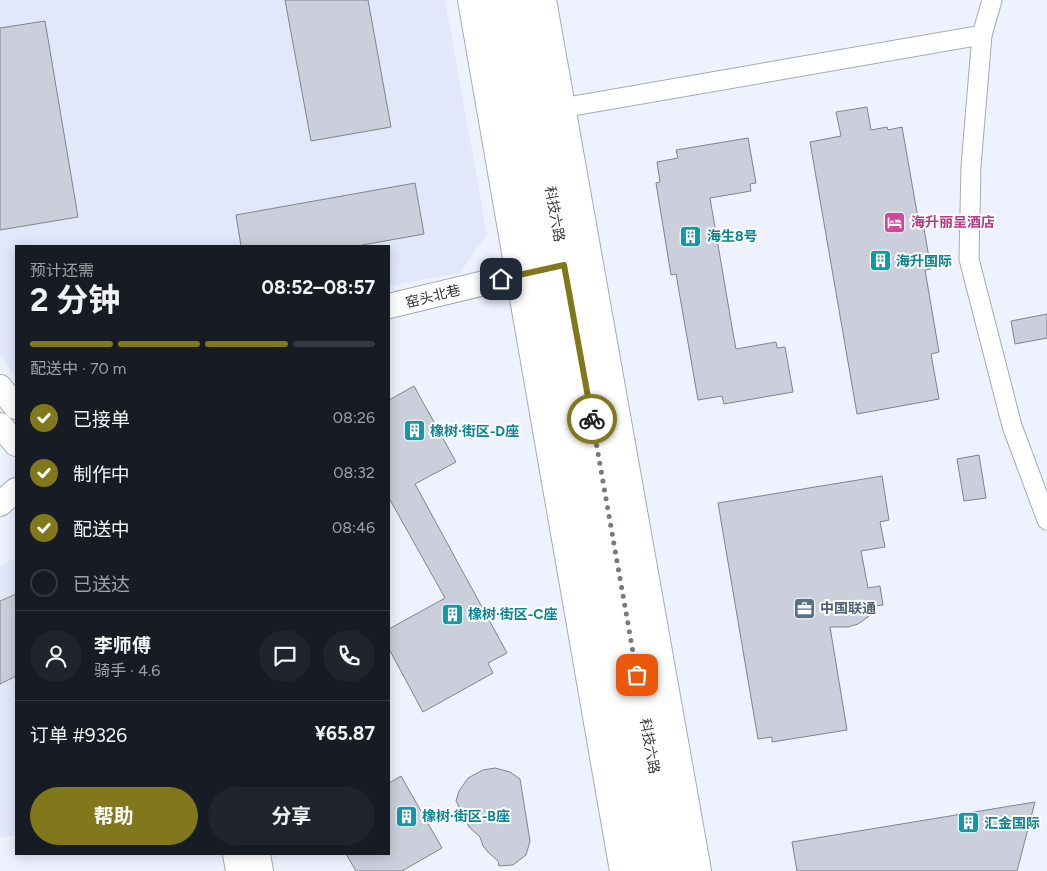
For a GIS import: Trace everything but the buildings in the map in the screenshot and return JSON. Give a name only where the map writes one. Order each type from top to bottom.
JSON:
[{"type":"main road","points":[[472,0],[543,270],[624,871]]},
{"type":"main road","name":"科技六路","points":[[497,0],[539,112]]},
{"type":"main road","name":"科技六路","points":[[518,0],[539,112],[543,270],[650,871]]},
{"type":"main road","points":[[542,0],[539,112],[697,871]]},
{"type":"main road","name":"科技六路","points":[[543,270],[672,871]]},
{"type":"street","points":[[992,0],[982,35],[971,166],[969,258],[1012,426],[1047,520]]},
{"type":"street","points":[[539,112],[982,35]]},
{"type":"street","name":"窑头北巷","points":[[390,306],[543,270]]},
{"type":"street","points":[[0,387],[15,406]]},
{"type":"street","points":[[0,425],[15,443]]},
{"type":"street","points":[[0,504],[15,491]]},
{"type":"street","points":[[235,855],[238,871]]},
{"type":"street","points":[[258,855],[262,871]]},
{"type":"shaded area","points":[[0,0],[445,0],[487,234],[460,273],[390,286],[390,245],[15,245],[15,375],[0,356]]},
{"type":"shaded area","points":[[15,558],[15,835],[0,838],[0,565]]},
{"type":"way so far","points":[[592,419],[637,675]]},
{"type":"place","name":"海升丽呈酒店","points":[[895,222]]},
{"type":"place","name":"海生8号","points":[[691,236]]},
{"type":"place","name":"海升国际","points":[[880,261]]},
{"type":"place","name":"橡树·街区-D座","points":[[414,431]]},
{"type":"place","name":"中国联通","points":[[804,608]]},
{"type":"place","name":"橡树·街区-C座","points":[[452,614]]},
{"type":"place","name":"橡树·街区-B座","points":[[406,816]]},
{"type":"place","name":"汇金国际","points":[[968,823]]},
{"type":"route","points":[[501,279],[564,265],[592,419]]}]
